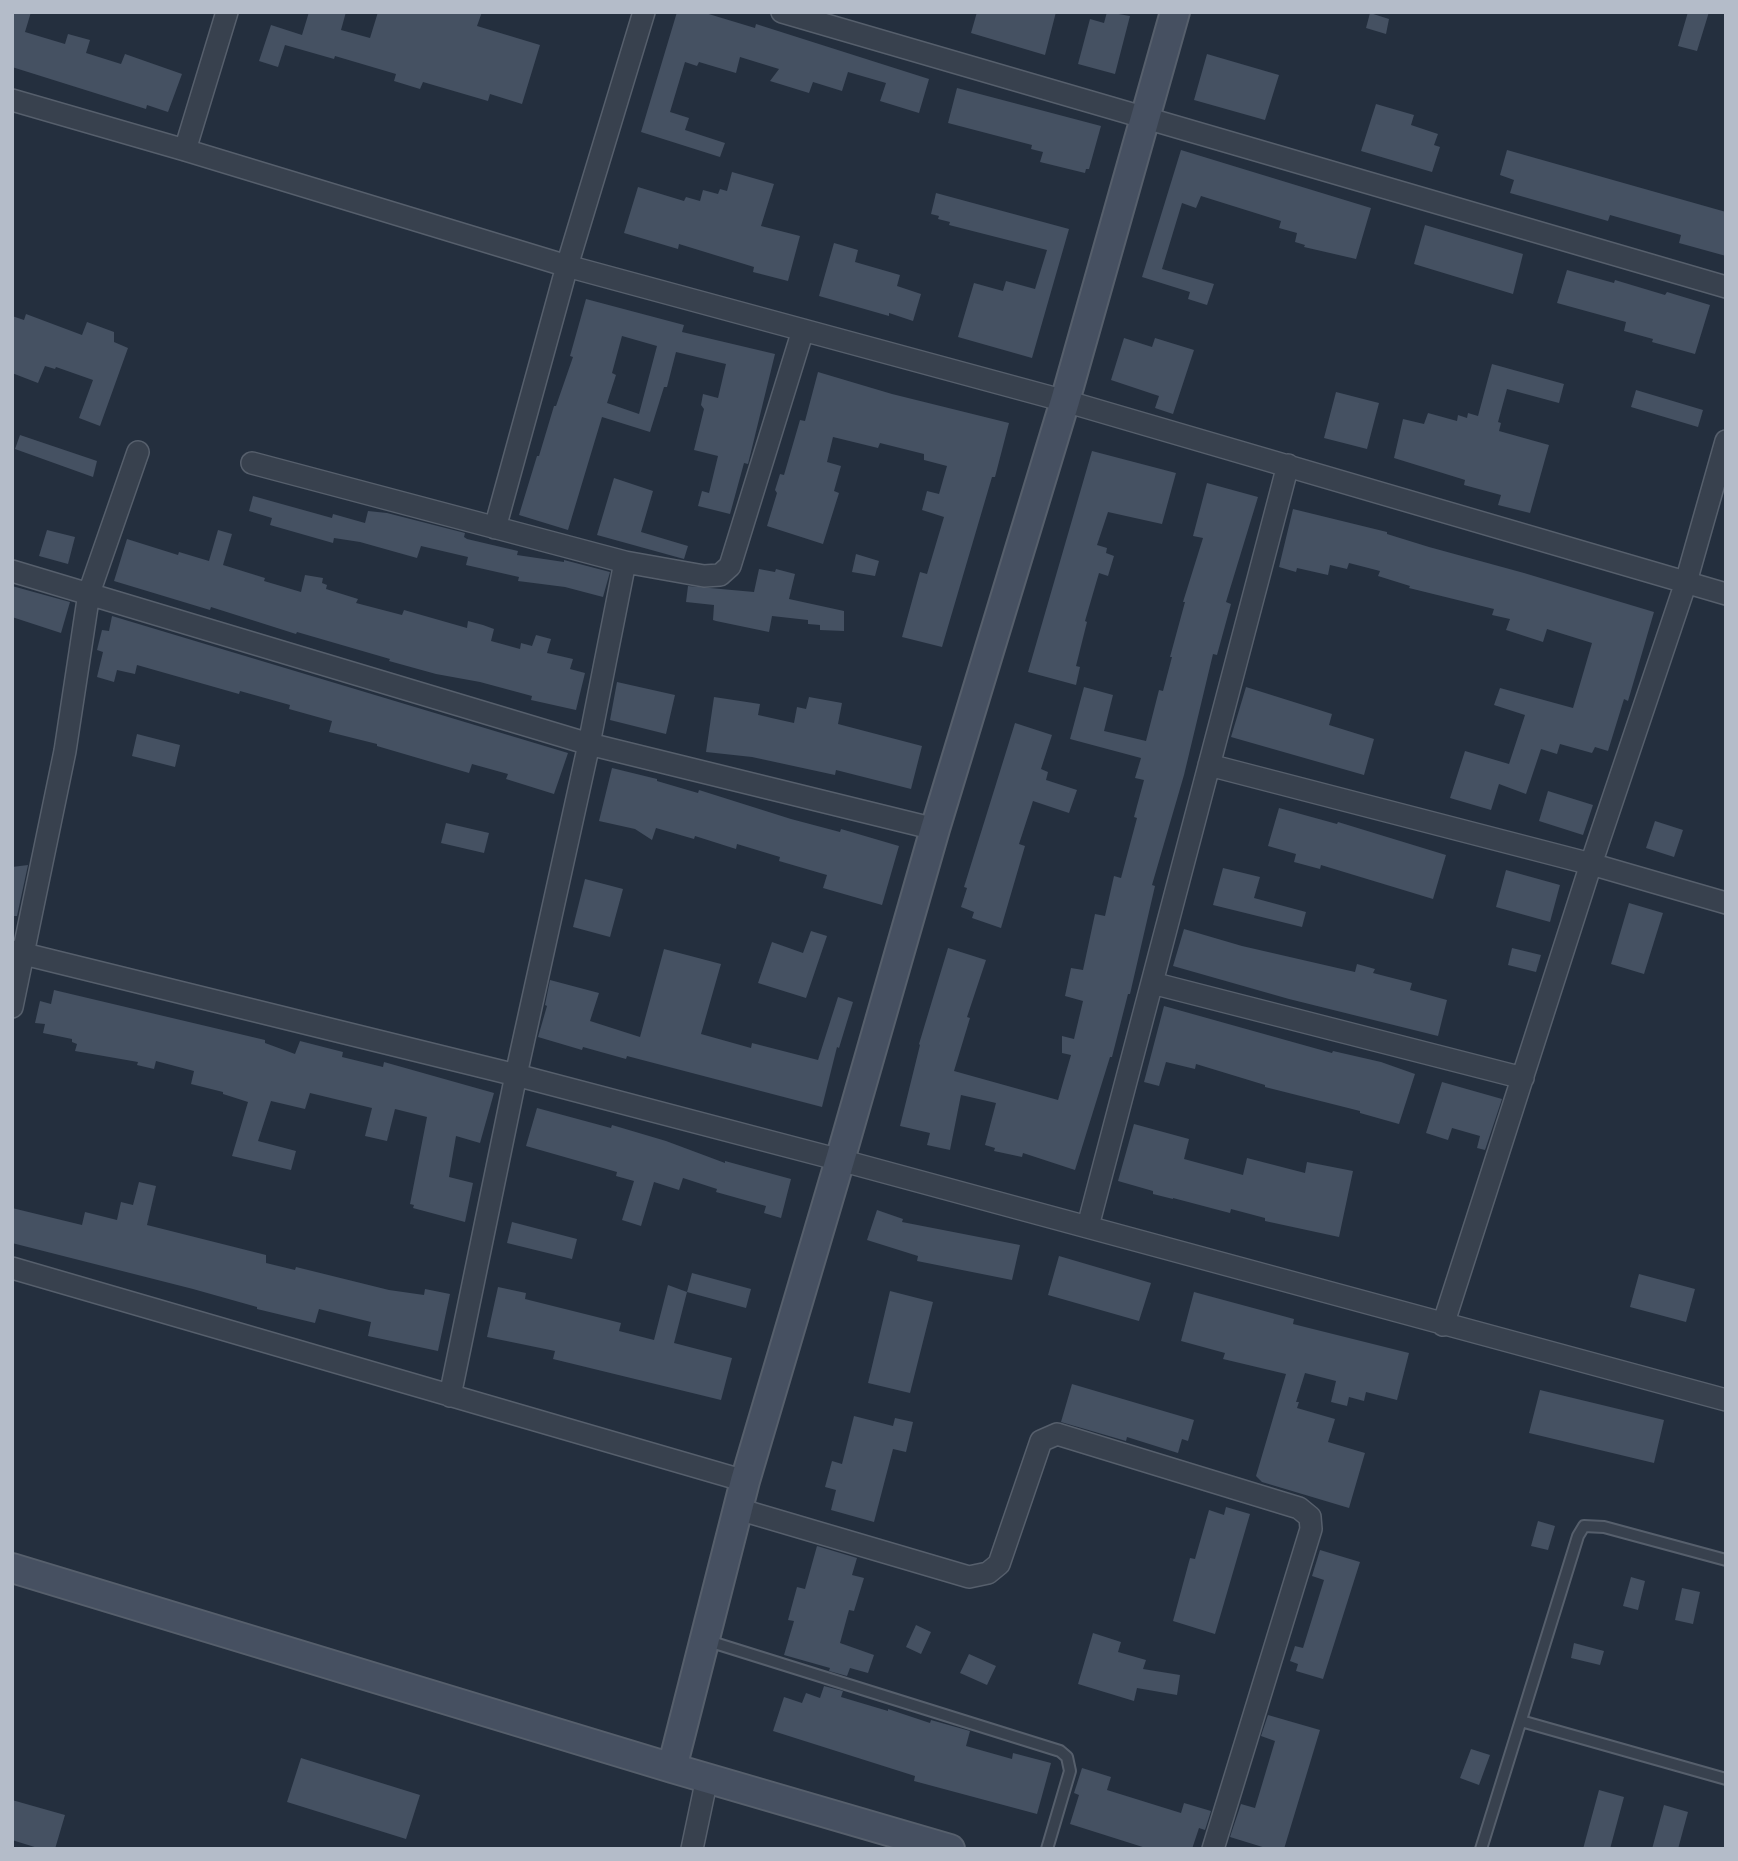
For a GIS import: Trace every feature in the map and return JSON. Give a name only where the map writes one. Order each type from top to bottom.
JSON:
[{"type":"street","points":[[185,150],[227,12]]},
{"type":"street","points":[[495,528],[567,266],[644,12]]},
{"type":"street","points":[[782,12],[1726,287]]},
{"type":"street","points":[[672,1768],[745,1482],[841,1160],[935,829],[1065,401],[1175,12]]},
{"type":"street","points":[[12,100],[567,266],[1065,401],[1726,594]]},
{"type":"street","points":[[252,463],[625,562],[704,576],[720,576],[730,566],[803,330]]},
{"type":"street","points":[[1443,1325],[1591,864],[1686,582],[1726,441]]},
{"type":"street","points":[[12,1007],[18,953],[65,751],[89,593],[138,452]]},
{"type":"street","points":[[1088,1226],[1288,465]]},
{"type":"street","points":[[450,1396],[516,1075],[589,744],[625,562]]},
{"type":"street","points":[[12,571],[589,744],[935,829]]},
{"type":"street","points":[[1209,765],[1591,864],[1726,903]]},
{"type":"street","points":[[18,953],[516,1075],[841,1160],[1726,1400]]},
{"type":"street","points":[[1152,983],[1523,1078]]},
{"type":"street","points":[[12,1268],[745,1482]]},
{"type":"street","points":[[738,1509],[969,1577],[988,1573],[999,1564],[1041,1441],[1056,1434],[1299,1508],[1310,1517],[1311,1529],[1213,1849]]},
{"type":"street","points":[[12,1567],[672,1768],[950,1849]]},
{"type":"street","points":[[692,1849],[707,1778]]},
{"type":"lane","points":[[1481,1849],[1578,1536],[1584,1525],[1604,1527],[1726,1560]]},
{"type":"lane","points":[[704,1640],[1060,1751],[1067,1757],[1070,1771],[1047,1849]]},
{"type":"lane","points":[[1521,1721],[1726,1779]]},
{"type":"building","points":[[12,12],[31,12],[25,32],[65,44],[68,34],[90,40],[86,53],[121,64],[125,54],[182,74],[168,112],[147,105],[146,109],[12,67]]},
{"type":"building","points":[[309,12],[346,12],[341,30],[370,38],[378,12],[482,12],[477,26],[540,45],[522,104],[490,94],[488,101],[423,82],[420,89],[394,81],[396,74],[285,45],[278,67],[259,61],[271,25],[302,35]]},
{"type":"building","points":[[677,12],[702,12],[755,28],[756,24],[929,79],[919,113],[880,101],[886,83],[848,72],[842,91],[813,82],[809,93],[770,81],[779,69],[740,57],[736,73],[699,62],[697,66],[685,62],[670,112],[689,118],[685,130],[725,143],[720,157],[641,132]]},
{"type":"building","points":[[977,12],[1056,12],[1045,55],[971,33]]},
{"type":"building","points":[[1107,12],[1130,16],[1115,74],[1078,64],[1090,19],[1104,23]]},
{"type":"building","points":[[1688,12],[1709,12],[1697,51],[1678,46]]},
{"type":"building","points":[[1370,13],[1389,19],[1386,34],[1366,28]]},
{"type":"building","points":[[1207,54],[1279,75],[1265,120],[1194,100]]},
{"type":"building","points":[[957,88],[1101,126],[1089,169],[1086,169],[1085,173],[1040,162],[1043,152],[1031,149],[1032,145],[948,123]]},
{"type":"building","points":[[1376,104],[1414,115],[1411,125],[1438,134],[1434,145],[1440,147],[1432,172],[1361,151]]},
{"type":"building","points":[[1181,150],[1371,208],[1356,259],[1304,247],[1305,245],[1295,242],[1297,233],[1279,228],[1281,221],[1201,196],[1196,208],[1182,203],[1162,269],[1214,284],[1207,305],[1188,299],[1190,292],[1142,277]]},
{"type":"building","points":[[1507,150],[1726,212],[1726,256],[1679,243],[1681,235],[1610,215],[1608,221],[1510,193],[1514,180],[1500,175]]},
{"type":"building","points":[[732,172],[774,184],[761,226],[800,236],[788,281],[753,272],[754,267],[679,244],[678,249],[624,233],[638,187],[684,201],[686,197],[700,201],[703,190],[718,194],[720,189],[727,191]]},
{"type":"building","points":[[936,193],[1069,229],[1032,358],[958,337],[974,283],[1003,291],[1006,281],[1035,289],[1047,250],[949,225],[950,222],[931,214]]},
{"type":"building","points":[[1425,225],[1523,254],[1513,294],[1414,264]]},
{"type":"building","points":[[834,243],[858,250],[855,262],[900,275],[897,286],[921,294],[913,321],[819,296]]},
{"type":"building","points":[[1567,270],[1614,283],[1615,280],[1665,295],[1667,292],[1710,305],[1695,354],[1624,331],[1626,322],[1557,303]]},
{"type":"building","points":[[586,299],[684,325],[682,332],[775,354],[748,464],[744,463],[730,514],[698,506],[702,491],[709,493],[718,456],[694,450],[704,409],[701,405],[703,394],[718,398],[726,364],[676,352],[667,387],[664,387],[650,432],[602,417],[568,530],[519,515],[554,406],[573,357],[570,356]],"holes":[[[622,336],[657,346],[639,414],[607,403],[616,375],[612,373]]]},
{"type":"building","points":[[26,314],[82,335],[87,322],[114,332],[114,342],[128,348],[100,426],[79,418],[93,380],[56,367],[45,366],[38,383],[12,373],[12,316],[24,320]]},
{"type":"building","points":[[1124,338],[1152,347],[1155,338],[1194,350],[1173,414],[1155,408],[1159,396],[1111,380]]},
{"type":"building","points":[[1492,364],[1564,384],[1559,403],[1507,389],[1498,422],[1501,423],[1499,431],[1549,445],[1530,513],[1498,505],[1501,495],[1464,485],[1465,480],[1394,458],[1403,419],[1424,424],[1428,413],[1457,421],[1458,415],[1467,418],[1468,413],[1478,416]]},
{"type":"building","points":[[818,372],[892,394],[1009,423],[942,647],[902,637],[920,572],[927,574],[944,517],[922,510],[927,491],[939,494],[947,466],[924,460],[924,454],[880,443],[878,448],[833,437],[827,462],[841,466],[834,491],[839,493],[823,544],[767,526],[780,474],[784,475],[800,420],[805,421]]},
{"type":"building","points":[[1636,390],[1703,410],[1698,427],[1631,407]]},
{"type":"building","points":[[1336,392],[1379,403],[1367,449],[1324,438]]},
{"type":"building","points":[[20,435],[97,461],[93,477],[15,449]]},
{"type":"building","points":[[1092,451],[1176,473],[1162,524],[1108,512],[1097,545],[1107,548],[1106,553],[1114,556],[1108,576],[1099,573],[1085,621],[1087,622],[1076,666],[1080,667],[1076,685],[1028,672]]},
{"type":"building","points":[[614,478],[653,491],[641,532],[688,546],[684,559],[597,535]]},
{"type":"building","points":[[1207,483],[1258,497],[1226,602],[1231,604],[1217,655],[1213,654],[1184,775],[1152,885],[1155,886],[1130,994],[1075,1170],[1023,1153],[1022,1157],[994,1151],[995,1148],[985,1145],[996,1103],[961,1095],[950,1150],[927,1145],[930,1133],[900,1126],[919,1044],[948,948],[986,960],[967,1017],[970,1018],[954,1071],[1058,1100],[1071,1055],[1062,1053],[1062,1036],[1074,1039],[1083,1001],[1065,996],[1071,968],[1083,970],[1095,914],[1105,916],[1114,876],[1121,878],[1144,780],[1135,778],[1141,758],[1070,739],[1084,687],[1113,695],[1104,731],[1146,741],[1159,690],[1163,691],[1183,602],[1203,538],[1193,536]]},
{"type":"building","points":[[253,496],[332,518],[333,514],[365,523],[368,511],[387,513],[465,533],[464,537],[467,539],[518,551],[517,555],[564,560],[610,572],[603,597],[565,587],[518,581],[519,577],[466,565],[468,557],[421,546],[417,558],[360,542],[334,538],[333,543],[270,525],[272,518],[249,511]]},
{"type":"building","points":[[1293,509],[1387,532],[1429,547],[1654,612],[1628,701],[1624,699],[1608,751],[1595,747],[1592,753],[1560,744],[1557,754],[1541,749],[1526,794],[1499,784],[1491,810],[1450,798],[1465,751],[1509,764],[1525,715],[1494,705],[1500,688],[1573,708],[1592,643],[1547,629],[1543,642],[1506,630],[1510,619],[1492,615],[1494,609],[1409,588],[1410,586],[1378,576],[1380,571],[1349,563],[1347,569],[1330,565],[1328,575],[1297,568],[1296,572],[1279,567]]},
{"type":"building","points":[[47,530],[75,537],[68,564],[39,556]]},
{"type":"building","points":[[218,530],[232,534],[223,565],[265,578],[264,581],[301,592],[305,575],[323,578],[322,583],[327,585],[326,589],[358,599],[356,603],[402,615],[404,610],[467,628],[468,621],[483,625],[494,629],[491,641],[520,649],[521,643],[532,646],[536,635],[551,639],[547,653],[573,659],[570,669],[585,673],[576,710],[531,700],[532,696],[480,682],[389,661],[390,659],[114,581],[127,539],[178,555],[179,552],[209,561]]},
{"type":"building","points":[[856,554],[879,561],[875,576],[852,572]]},
{"type":"building","points":[[759,569],[775,572],[776,569],[795,574],[789,599],[844,611],[844,631],[820,630],[820,625],[808,624],[808,620],[772,616],[769,632],[713,620],[714,605],[686,602],[688,586],[754,592]]},
{"type":"building","points":[[12,586],[70,602],[61,633],[12,617]]},
{"type":"building","points":[[112,616],[568,753],[554,794],[506,779],[508,774],[472,764],[469,773],[329,732],[332,721],[289,709],[290,705],[240,691],[239,694],[137,665],[135,674],[117,670],[114,682],[97,677],[103,652],[97,650],[102,630],[109,631]]},
{"type":"building","points":[[617,682],[675,695],[666,734],[610,720]]},
{"type":"building","points":[[1246,687],[1332,714],[1329,725],[1374,739],[1364,775],[1231,737]]},
{"type":"building","points":[[714,697],[760,704],[758,715],[794,723],[797,707],[806,709],[809,697],[842,703],[838,724],[922,746],[911,789],[836,770],[835,775],[752,757],[706,752]]},
{"type":"building","points":[[1015,723],[1052,735],[1041,769],[1048,772],[1046,780],[1077,790],[1069,813],[1033,801],[1019,844],[1025,846],[1001,928],[972,918],[974,912],[961,907],[967,888],[964,887]]},
{"type":"building","points":[[137,734],[180,745],[175,767],[132,756]]},
{"type":"building","points":[[612,768],[698,793],[699,790],[791,819],[840,832],[841,829],[899,846],[882,905],[823,888],[827,875],[779,861],[780,857],[737,844],[736,849],[695,836],[694,839],[656,828],[652,840],[635,829],[599,821]]},
{"type":"building","points":[[1548,791],[1593,805],[1583,835],[1539,821]]},
{"type":"building","points":[[1279,808],[1337,824],[1338,822],[1446,855],[1433,899],[1321,865],[1320,869],[1294,862],[1296,854],[1268,846]]},
{"type":"building","points":[[1655,821],[1683,830],[1674,857],[1646,848]]},
{"type":"building","points":[[446,823],[489,833],[484,853],[441,843]]},
{"type":"building","points":[[28,865],[17,916],[12,916],[12,867]]},
{"type":"building","points":[[1223,868],[1260,877],[1254,898],[1306,912],[1302,927],[1213,905]]},
{"type":"building","points":[[1506,870],[1560,885],[1550,922],[1496,907]]},
{"type":"building","points":[[585,879],[623,889],[610,937],[573,927]]},
{"type":"building","points":[[1629,903],[1663,913],[1644,974],[1611,964]]},
{"type":"building","points":[[1184,929],[1242,946],[1355,972],[1357,964],[1375,969],[1373,973],[1412,983],[1410,990],[1447,1000],[1438,1036],[1289,999],[1173,966]]},
{"type":"building","points":[[811,931],[827,936],[806,998],[758,983],[772,942],[803,953]]},
{"type":"building","points":[[1512,948],[1541,955],[1536,972],[1508,965]]},
{"type":"building","points":[[664,949],[721,964],[701,1034],[751,1048],[752,1043],[818,1060],[838,997],[853,1002],[839,1048],[837,1047],[822,1107],[627,1056],[626,1059],[583,1047],[582,1050],[538,1037],[547,1006],[545,1005],[550,980],[599,993],[590,1021],[640,1037]]},
{"type":"building","points":[[54,990],[265,1040],[265,1043],[295,1054],[300,1041],[343,1052],[342,1057],[383,1067],[384,1062],[494,1093],[480,1143],[456,1136],[449,1177],[473,1183],[465,1222],[413,1208],[414,1205],[410,1204],[427,1117],[395,1109],[387,1141],[365,1136],[372,1108],[310,1093],[305,1109],[271,1101],[258,1141],[296,1151],[291,1170],[232,1156],[248,1102],[191,1084],[194,1071],[156,1061],[154,1069],[137,1065],[138,1062],[75,1051],[77,1044],[72,1042],[72,1039],[43,1033],[45,1024],[35,1023],[40,1001],[51,1004]]},
{"type":"building","points":[[1164,1006],[1332,1053],[1333,1051],[1381,1062],[1415,1074],[1399,1124],[1360,1111],[1265,1087],[1196,1064],[1195,1069],[1166,1062],[1159,1086],[1144,1082]]},
{"type":"building","points":[[1442,1082],[1502,1099],[1485,1150],[1477,1148],[1480,1136],[1452,1128],[1448,1140],[1426,1133]]},
{"type":"building","points":[[537,1108],[611,1128],[612,1125],[725,1163],[791,1179],[781,1218],[764,1213],[766,1206],[716,1192],[717,1189],[683,1178],[679,1190],[654,1182],[641,1226],[622,1220],[634,1181],[616,1176],[617,1172],[526,1146]]},
{"type":"building","points":[[1134,1124],[1189,1139],[1184,1159],[1243,1175],[1247,1158],[1305,1173],[1307,1162],[1353,1171],[1339,1237],[1265,1221],[1265,1218],[1231,1209],[1230,1213],[1153,1194],[1153,1191],[1118,1181]]},
{"type":"building","points":[[139,1182],[156,1186],[147,1225],[266,1255],[266,1263],[295,1270],[296,1267],[389,1290],[424,1295],[425,1289],[450,1294],[438,1351],[368,1336],[371,1322],[319,1309],[315,1323],[12,1243],[12,1208],[82,1225],[85,1212],[117,1220],[121,1202],[133,1205]]},
{"type":"building","points":[[877,1210],[903,1219],[902,1222],[1020,1245],[1012,1280],[917,1261],[918,1256],[867,1240]]},
{"type":"building","points":[[512,1222],[577,1239],[572,1259],[507,1243]]},
{"type":"building","points":[[1059,1256],[1151,1283],[1139,1321],[1048,1295]]},
{"type":"building","points":[[692,1273],[751,1289],[746,1308],[687,1292]]},
{"type":"building","points":[[1639,1274],[1695,1289],[1686,1322],[1630,1307]]},
{"type":"building","points":[[668,1285],[687,1292],[674,1343],[732,1358],[721,1400],[553,1359],[555,1351],[487,1337],[498,1287],[526,1293],[525,1299],[621,1323],[619,1331],[654,1340]]},
{"type":"building","points":[[890,1291],[933,1302],[910,1393],[868,1383]]},
{"type":"building","points":[[1194,1292],[1294,1319],[1293,1324],[1409,1353],[1397,1400],[1366,1392],[1364,1401],[1349,1397],[1347,1406],[1331,1402],[1336,1381],[1305,1373],[1296,1402],[1299,1402],[1297,1408],[1335,1419],[1328,1442],[1365,1453],[1349,1508],[1262,1482],[1256,1476],[1286,1374],[1223,1359],[1225,1353],[1181,1341]]},
{"type":"building","points":[[1072,1384],[1194,1420],[1188,1441],[1182,1439],[1178,1453],[1127,1437],[1126,1441],[1061,1422]]},
{"type":"building","points":[[1540,1390],[1664,1420],[1654,1463],[1529,1433]]},
{"type":"building","points":[[854,1416],[893,1426],[895,1418],[913,1422],[906,1452],[893,1449],[874,1522],[831,1510],[836,1490],[825,1487],[832,1461],[842,1464]]},
{"type":"building","points":[[1226,1507],[1250,1514],[1215,1634],[1173,1621],[1190,1558],[1195,1559],[1209,1510],[1224,1515]]},
{"type":"building","points":[[1538,1521],[1555,1526],[1548,1550],[1531,1546]]},
{"type":"building","points":[[817,1546],[857,1558],[852,1575],[864,1578],[854,1611],[849,1610],[840,1643],[874,1655],[868,1673],[850,1668],[847,1676],[829,1671],[830,1668],[784,1655],[794,1621],[788,1620],[797,1587],[805,1589]]},
{"type":"building","points":[[1320,1550],[1360,1562],[1323,1679],[1296,1671],[1298,1664],[1290,1661],[1295,1646],[1303,1648],[1324,1580],[1312,1576]]},
{"type":"building","points":[[1631,1577],[1645,1581],[1638,1610],[1623,1606]]},
{"type":"building","points":[[1682,1588],[1700,1592],[1693,1624],[1675,1620]]},
{"type":"building","points":[[916,1625],[931,1632],[921,1654],[906,1647]]},
{"type":"building","points":[[1093,1633],[1121,1642],[1118,1652],[1146,1660],[1143,1669],[1180,1675],[1177,1695],[1137,1688],[1134,1701],[1078,1684]]},
{"type":"building","points":[[1574,1643],[1604,1651],[1600,1665],[1571,1658]]},
{"type":"building","points":[[969,1654],[996,1666],[987,1685],[960,1673]]},
{"type":"building","points":[[824,1686],[843,1691],[841,1697],[930,1723],[931,1720],[970,1731],[966,1746],[1012,1759],[1013,1753],[1051,1763],[1037,1814],[914,1781],[915,1776],[773,1731],[784,1697],[802,1703],[806,1693],[820,1698]]},
{"type":"building","points":[[1268,1715],[1320,1730],[1284,1849],[1269,1849],[1230,1837],[1241,1804],[1255,1808],[1275,1741],[1261,1736]]},
{"type":"building","points":[[1471,1749],[1490,1755],[1479,1785],[1460,1778]]},
{"type":"building","points":[[301,1758],[420,1795],[406,1839],[287,1802]]},
{"type":"building","points":[[1082,1768],[1111,1777],[1107,1790],[1181,1813],[1184,1803],[1211,1811],[1205,1830],[1199,1828],[1192,1849],[1149,1849],[1070,1824],[1079,1795],[1074,1793]]},
{"type":"building","points":[[1599,1790],[1624,1797],[1610,1849],[1583,1849]]},
{"type":"building","points":[[12,1800],[65,1815],[55,1849],[41,1849],[12,1840]]},
{"type":"building","points":[[1664,1805],[1688,1812],[1678,1849],[1652,1849]]}]
